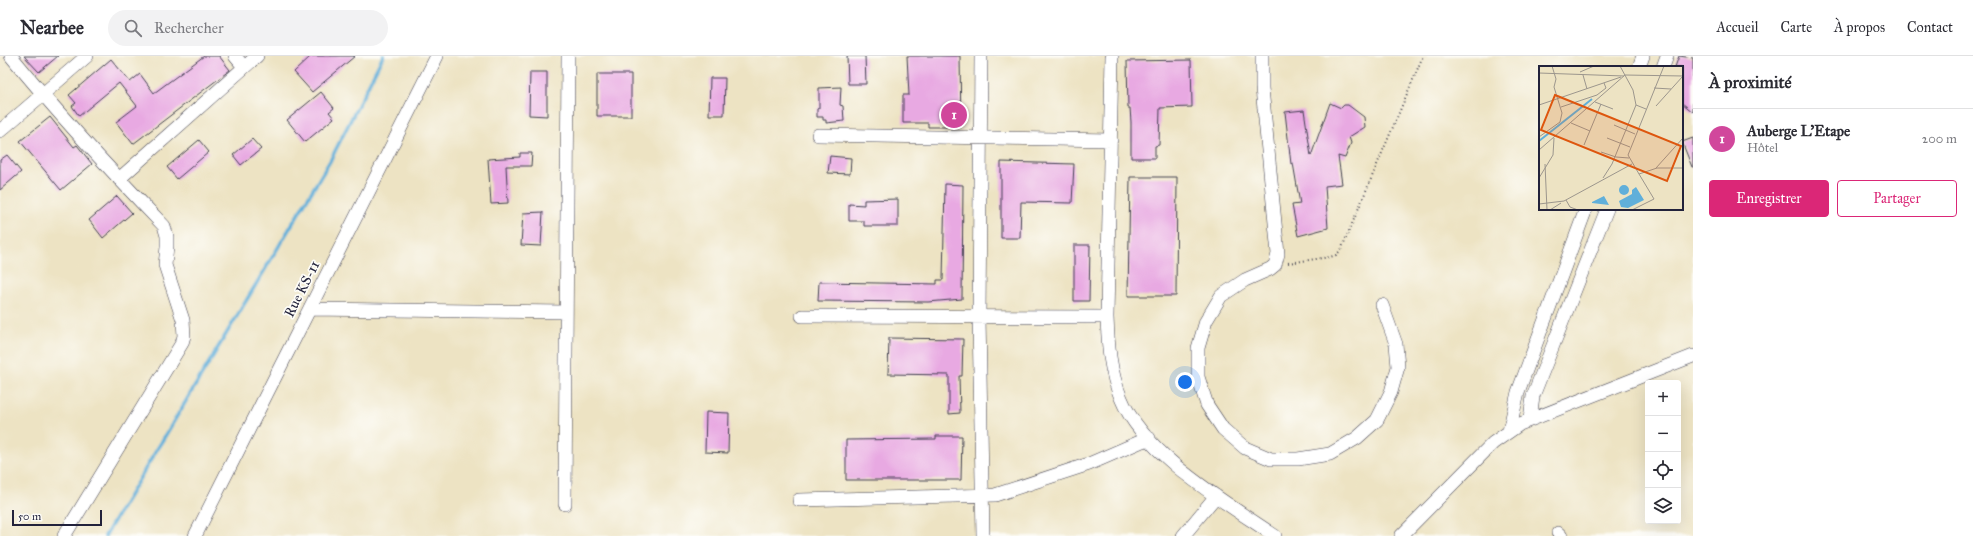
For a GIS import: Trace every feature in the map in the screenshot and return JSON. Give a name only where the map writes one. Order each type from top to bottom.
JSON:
[{"type":"street","points":[[11,56],[42,94],[164,226],[168,247],[165,265],[183,320],[184,336],[182,343],[64,536]]},
{"type":"street","points":[[0,131],[87,56]]},
{"type":"street","points":[[235,56],[244,67]]},
{"type":"street","points":[[119,179],[257,56]]},
{"type":"street","name":"Rue KS-11","points":[[195,536],[437,56]]},
{"type":"street","points":[[565,504],[568,56]]},
{"type":"street","points":[[981,56],[980,318],[983,536]]},
{"type":"street","points":[[1112,56],[1107,317],[1108,346],[1115,383],[1124,405],[1148,438],[1163,454],[1216,496],[1275,536]]},
{"type":"street","points":[[1262,56],[1262,88],[1278,254],[1275,265],[1270,269],[1245,280],[1221,296],[1206,321],[1198,348],[1198,377],[1206,405],[1223,429],[1245,448],[1271,459],[1298,459],[1330,454],[1357,438],[1377,420],[1391,392],[1398,366],[1396,344],[1382,305]]},
{"type":"street","points":[[1639,66],[1643,56]]},
{"type":"street","points":[[1663,66],[1667,56]]},
{"type":"street","points":[[818,135],[1111,140]]},
{"type":"street","points":[[1509,431],[1518,392],[1586,210]]},
{"type":"street","points":[[1530,419],[1533,396],[1607,210]]},
{"type":"street","points":[[310,309],[566,312]]},
{"type":"street","points":[[802,316],[980,318],[1107,317]]},
{"type":"street","points":[[1401,536],[1493,443],[1509,431],[1530,419],[1693,356]]},
{"type":"street","points":[[799,500],[983,496],[1007,492],[1089,464],[1148,438]]},
{"type":"street","points":[[1183,536],[1216,496]]},
{"type":"path","points":[[1275,265],[1330,257],[1336,255],[1341,250],[1423,56]]},
{"type":"building","points":[[24,56],[58,56],[39,72]]},
{"type":"building","points":[[204,56],[219,56],[230,70],[133,144],[116,122],[137,106],[119,83],[79,116],[72,106],[76,103],[69,95],[111,59],[130,82],[140,74],[154,93]]},
{"type":"building","points":[[311,56],[355,56],[312,92],[294,72]]},
{"type":"building","points":[[847,56],[865,56],[866,84],[848,84]]},
{"type":"building","points":[[907,56],[960,56],[961,127],[928,127],[928,123],[903,123],[903,95],[909,95]]},
{"type":"building","points":[[1679,56],[1693,58],[1693,112],[1683,104],[1683,66],[1675,66]]},
{"type":"building","points":[[1191,60],[1192,107],[1160,108],[1159,145],[1155,146],[1155,158],[1131,158],[1131,122],[1130,108],[1128,108],[1127,61]]},
{"type":"building","points":[[530,72],[547,72],[547,116],[529,115]]},
{"type":"building","points":[[597,74],[631,74],[631,116],[597,116]]},
{"type":"building","points":[[710,78],[725,78],[724,115],[709,115]]},
{"type":"building","points":[[841,87],[840,105],[843,106],[844,121],[826,123],[826,120],[823,120],[823,117],[817,117],[817,109],[819,108],[819,88]]},
{"type":"building","points":[[321,92],[334,108],[329,112],[334,118],[305,142],[287,120]]},
{"type":"building","points":[[1330,103],[1341,108],[1344,105],[1348,105],[1364,117],[1365,127],[1349,137],[1351,143],[1345,158],[1338,156],[1342,184],[1325,186],[1328,228],[1298,236],[1292,205],[1300,204],[1293,163],[1291,164],[1285,112],[1304,110],[1311,156]]},
{"type":"building","points":[[50,117],[74,147],[77,145],[92,164],[61,190],[20,141]]},
{"type":"building","points":[[1693,138],[1693,167],[1683,144],[1683,142]]},
{"type":"building","points":[[252,139],[261,149],[241,165],[233,155]]},
{"type":"building","points":[[199,140],[209,152],[177,179],[167,167]]},
{"type":"building","points":[[520,153],[532,153],[531,166],[506,166],[508,203],[491,204],[488,159],[520,157]]},
{"type":"building","points":[[7,155],[21,172],[0,190],[0,160]]},
{"type":"building","points":[[830,156],[851,158],[850,174],[828,173]]},
{"type":"building","points":[[1001,162],[1074,164],[1072,203],[1021,202],[1020,238],[1001,238]]},
{"type":"building","points":[[1130,177],[1177,177],[1176,296],[1128,296]]},
{"type":"building","points":[[945,184],[963,185],[962,299],[928,302],[818,301],[819,282],[937,284],[937,280],[943,280]]},
{"type":"building","points":[[117,196],[132,213],[103,238],[89,220]]},
{"type":"building","points":[[898,199],[898,226],[864,226],[864,221],[849,221],[849,204],[864,205],[864,200]]},
{"type":"building","points":[[543,212],[541,246],[521,245],[523,213]]},
{"type":"building","points":[[1074,245],[1090,245],[1089,301],[1074,301]]},
{"type":"building","points":[[889,338],[963,339],[962,376],[959,376],[960,413],[949,414],[949,375],[888,374]]},
{"type":"building","points":[[706,412],[729,413],[728,453],[705,452]]},
{"type":"building","points":[[936,436],[962,436],[961,480],[846,480],[846,440],[936,439]]},
{"type":"waterway","points":[[105,536],[330,161],[383,56]]},
{"type":"place","name":"Auberge L'Etape","points":[[954,115]]}]
